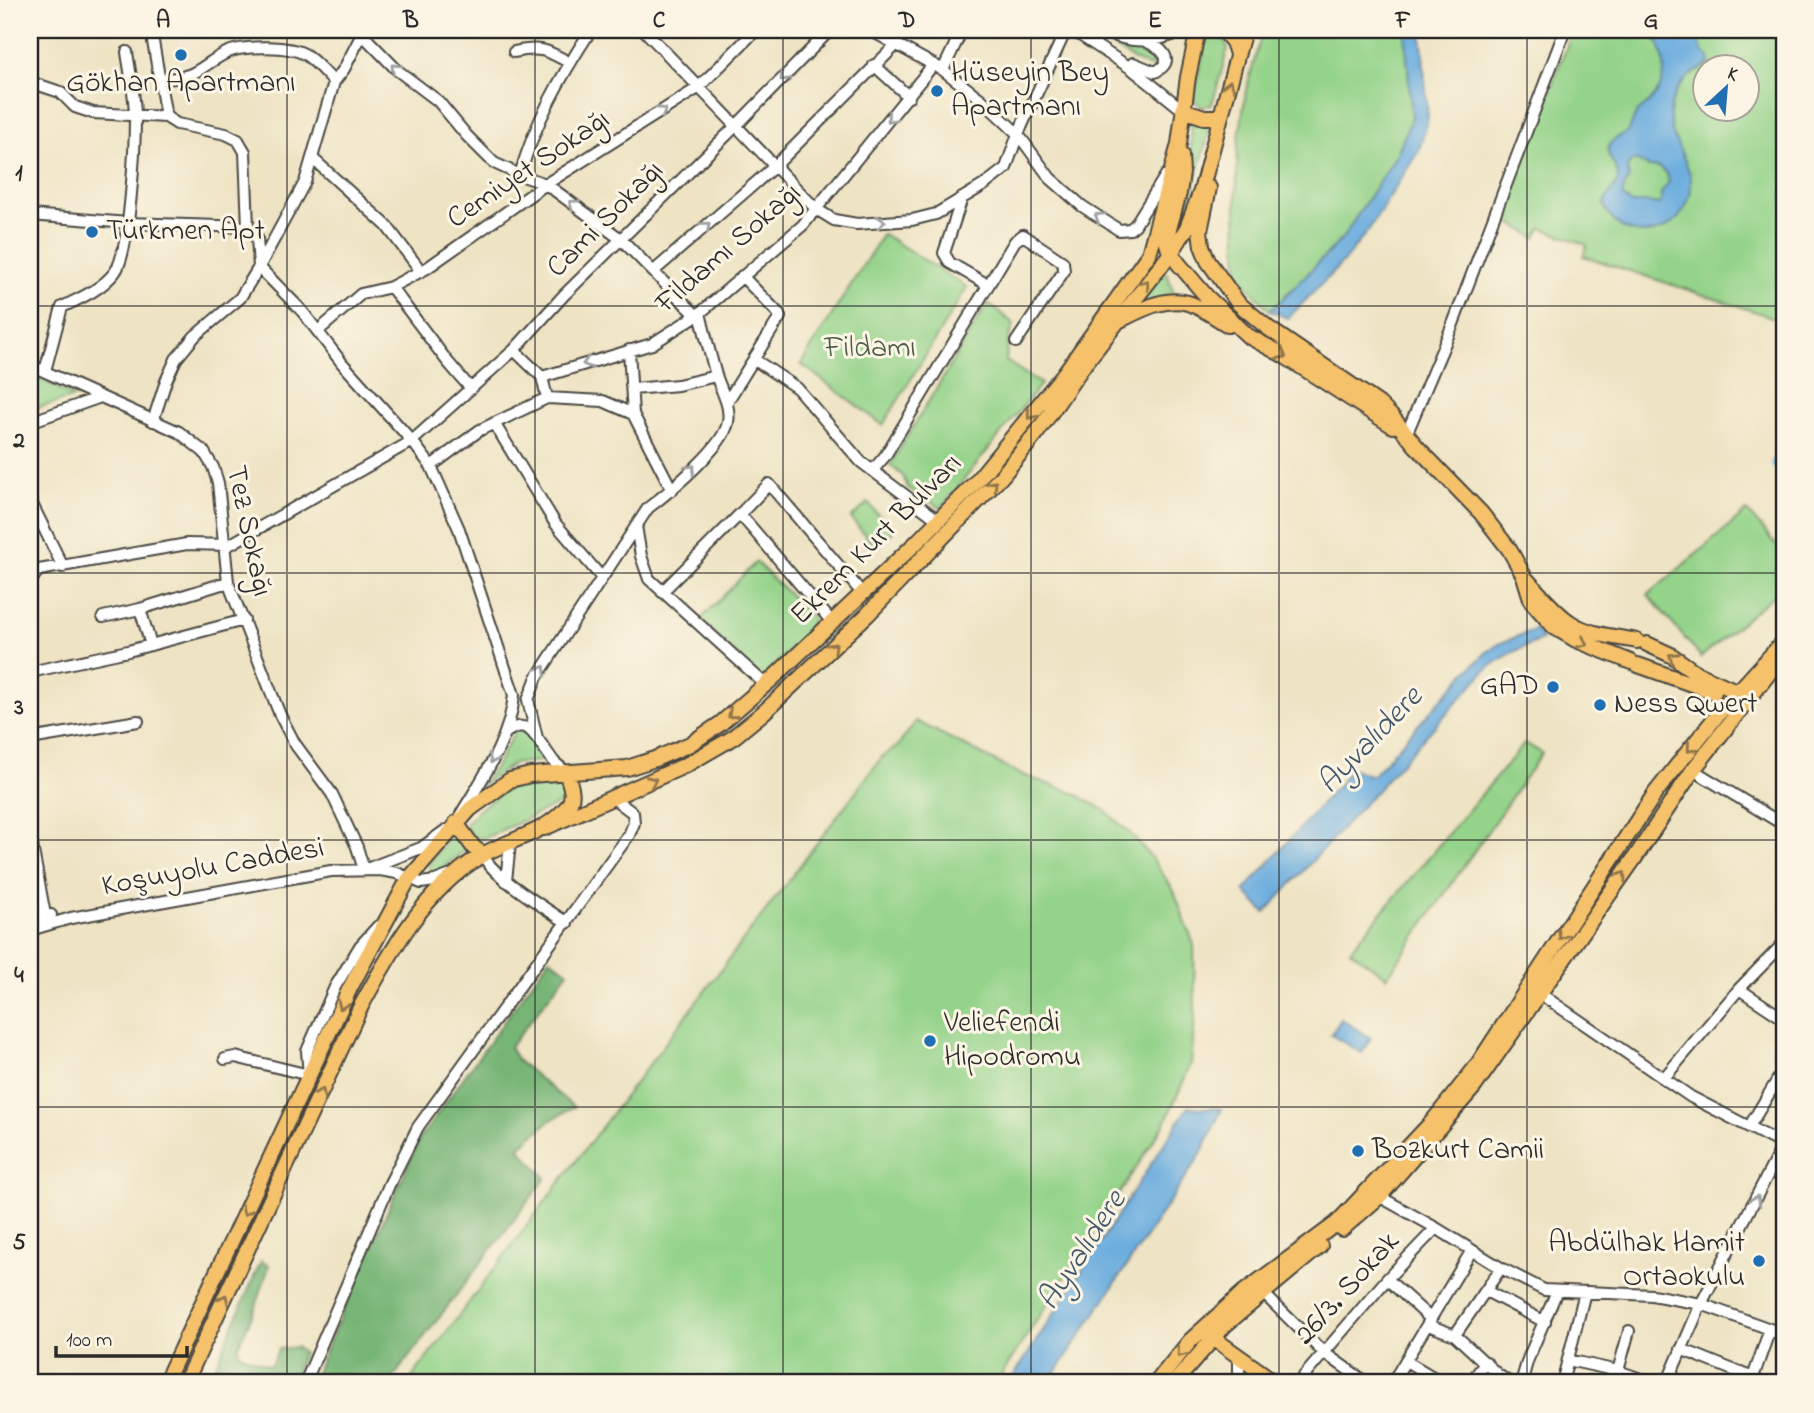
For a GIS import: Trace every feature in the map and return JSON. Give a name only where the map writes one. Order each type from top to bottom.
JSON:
[{"type":"main road","points":[[1198,30],[1179,144],[1182,173],[1167,245],[1207,297],[1248,336]]},
{"type":"main road","points":[[1223,30],[1233,41],[1237,54]]},
{"type":"main road","points":[[1244,30],[1214,141],[1211,181],[1200,231],[1204,254],[1223,283],[1238,303],[1256,320],[1379,404],[1393,418],[1406,435],[1482,513],[1509,549],[1524,576],[1532,601],[1554,626],[1576,640],[1635,664],[1698,680],[1739,697]]},
{"type":"main road","points":[[1184,110],[1204,117],[1220,117]]},
{"type":"main road","name":"Ekrem Kurt Bulvarı","points":[[185,1383],[360,1008],[386,960],[419,912],[446,881],[483,855],[686,765],[731,739],[867,615],[1001,477],[1171,253],[1187,228],[1214,141]]},
{"type":"main road","name":"Ekrem Kurt Bulvarı","points":[[165,1383],[350,988],[408,880],[470,809],[510,780],[530,775],[627,768],[690,744],[720,724],[766,685],[832,622],[976,482],[1064,374],[1146,259],[1155,239],[1179,144]]},
{"type":"main road","points":[[1207,297],[1216,284],[1223,283]]},
{"type":"main road","points":[[1117,322],[1155,304],[1189,303],[1283,355],[1406,435]]},
{"type":"main road","points":[[1524,576],[1553,608],[1572,624],[1588,631],[1642,642],[1671,655],[1698,680],[1719,713]]},
{"type":"main road","points":[[1764,672],[1784,641]]},
{"type":"main road","points":[[1635,664],[1626,652],[1630,644],[1642,642]]},
{"type":"main road","points":[[1156,1383],[1208,1334],[1244,1292],[1373,1193],[1476,1067],[1656,792],[1719,713],[1784,654]]},
{"type":"main road","points":[[1698,680],[1731,679],[1764,672],[1784,678]]},
{"type":"main road","points":[[1177,1382],[1208,1334],[1225,1325],[1263,1293],[1373,1193],[1474,1087],[1634,859],[1739,697]]},
{"type":"main road","points":[[544,828],[571,802],[572,793],[566,772]]},
{"type":"main road","points":[[456,823],[474,848],[483,855]]},
{"type":"main road","points":[[1208,1334],[1276,1383]]},
{"type":"street","points":[[151,30],[166,117]]},
{"type":"street","points":[[520,175],[529,143],[569,63],[591,30]]},
{"type":"street","points":[[644,30],[816,209],[834,220],[857,224],[912,220],[936,214],[1006,167],[1018,134],[1066,30]]},
{"type":"street","name":"Cemiyet Sokağı","points":[[318,331],[361,294],[391,287],[421,271],[546,184],[698,88],[756,30]]},
{"type":"street","name":"Cami Sokağı","points":[[224,545],[229,545],[412,441],[514,350],[564,295],[830,30]]},
{"type":"street","points":[[873,30],[938,67],[982,100],[1018,134],[1050,178],[1082,206],[1119,230],[1130,229],[1139,220],[1175,161]]},
{"type":"street","name":"Fildamı Sokağı","points":[[542,377],[652,344],[698,314],[786,240],[816,209],[909,97],[938,67],[962,30]]},
{"type":"street","points":[[1072,30],[1132,69],[1184,110]]},
{"type":"street","points":[[1102,30],[1122,39],[1144,41],[1167,38],[1185,30]]},
{"type":"street","points":[[1406,435],[1453,324],[1565,30]]},
{"type":"street","points":[[153,421],[176,359],[195,336],[240,298],[305,182],[334,82],[363,32],[397,70],[438,101],[494,163],[546,184],[622,240],[698,314],[716,376],[727,402],[728,421],[722,438],[671,490],[649,508],[537,677],[528,700],[537,738]]},
{"type":"street","points":[[1096,45],[1155,72],[1164,66],[1164,52],[1144,41]]},
{"type":"street","points":[[654,271],[775,166],[896,45]]},
{"type":"street","points":[[161,79],[193,75],[225,54],[239,49],[284,48],[305,54],[334,82]]},
{"type":"street","points":[[514,52],[544,49],[569,63]]},
{"type":"street","points":[[45,370],[62,307],[104,284],[117,270],[125,246],[135,116],[127,52]]},
{"type":"street","points":[[874,65],[909,97]]},
{"type":"street","points":[[30,82],[60,92],[75,107],[93,113],[166,117],[177,124],[226,134],[238,140],[244,152],[248,227],[257,238],[259,267],[412,441],[431,466],[459,528],[514,695],[512,714],[498,751],[456,823],[421,848],[364,870]]},
{"type":"street","points":[[312,158],[386,225],[421,271]]},
{"type":"street","points":[[962,198],[944,253],[950,263],[988,285]]},
{"type":"street","points":[[30,215],[128,223],[248,227]]},
{"type":"street","points":[[873,470],[885,456],[1015,240],[1023,235],[1063,262],[1064,271],[1016,342]]},
{"type":"street","points":[[727,402],[780,317],[742,275]]},
{"type":"street","points":[[391,287],[471,389]]},
{"type":"street","points":[[514,350],[542,377],[547,398]]},
{"type":"street","points":[[629,350],[634,414],[671,490]]},
{"type":"street","points":[[755,360],[797,388],[861,462],[938,520]]},
{"type":"street","name":"Tez Sokağı","points":[[30,365],[98,398],[179,432],[204,452],[218,483],[228,582],[280,715],[295,744],[332,794],[357,847],[364,870]]},
{"type":"street","points":[[633,389],[678,385],[716,376]]},
{"type":"street","points":[[30,422],[98,398]]},
{"type":"street","points":[[431,466],[480,430],[547,398],[603,401],[634,414]]},
{"type":"street","points":[[494,423],[555,523],[602,578]]},
{"type":"street","points":[[662,592],[769,484],[862,593]]},
{"type":"street","points":[[30,500],[63,567]]},
{"type":"street","points":[[740,514],[832,622]]},
{"type":"street","points":[[636,526],[641,556],[649,579],[766,685]]},
{"type":"street","points":[[30,581],[38,570],[187,544],[224,545]]},
{"type":"street","points":[[103,617],[140,609],[228,582]]},
{"type":"street","points":[[140,609],[150,645]]},
{"type":"street","points":[[30,672],[244,620]]},
{"type":"street","points":[[514,695],[528,700]]},
{"type":"street","points":[[30,739],[138,721]]},
{"type":"street","points":[[505,733],[517,726],[531,730],[554,762],[566,772]]},
{"type":"street","points":[[1693,770],[1784,825]]},
{"type":"street","points":[[305,1383],[389,1185],[418,1127],[612,860],[635,823],[633,813],[613,798]]},
{"type":"street","points":[[30,835],[45,915]]},
{"type":"street","points":[[506,881],[510,843]]},
{"type":"street","points":[[483,855],[485,862],[506,881],[567,923]]},
{"type":"street","points":[[364,870],[397,873],[408,880],[421,883],[459,871]]},
{"type":"street","name":"Koşuyolu Caddesi","points":[[30,930],[71,918],[331,871],[364,870]]},
{"type":"street","name":"Koşuyolu Caddesi","points":[[30,918],[45,915],[71,918]]},
{"type":"street","points":[[1664,1078],[1739,989],[1784,943]]},
{"type":"street","points":[[1739,989],[1784,1019]]},
{"type":"street","points":[[1539,993],[1691,1097],[1784,1144],[1702,1304],[1667,1383]]},
{"type":"street","points":[[225,1059],[234,1057],[309,1075]]},
{"type":"street","points":[[1749,1127],[1784,1069]]},
{"type":"street","points":[[1373,1193],[1544,1290],[1652,1295],[1702,1304],[1770,1329],[1784,1337]]},
{"type":"street","name":"26/3. Sokak","points":[[1298,1383],[1387,1279],[1436,1227]]},
{"type":"street","points":[[1392,1383],[1472,1250]]},
{"type":"street","points":[[1455,1335],[1501,1268]]},
{"type":"street","points":[[1387,1279],[1429,1322],[1455,1335],[1510,1383]]},
{"type":"street","points":[[1486,1291],[1545,1321]]},
{"type":"street","points":[[1521,1383],[1528,1359],[1557,1291]]},
{"type":"street","points":[[1562,1383],[1586,1292]]},
{"type":"street","points":[[1263,1293],[1323,1352],[1365,1383]]},
{"type":"street","points":[[1681,1349],[1755,1381],[1770,1329]]},
{"type":"street","points":[[1618,1371],[1629,1331]]},
{"type":"street","points":[[1238,1356],[1239,1383]]},
{"type":"street","points":[[1569,1360],[1618,1371],[1633,1380],[1653,1383]]},
{"type":"street","points":[[1406,1361],[1443,1383]]},
{"type":"street","points":[[1470,1383],[1486,1362]]},
{"type":"green space","points":[[1085,30],[1161,55],[1162,62],[1156,69],[1138,62]]},
{"type":"green space","points":[[1263,30],[1405,30],[1412,118],[1397,154],[1342,239],[1270,311],[1238,276],[1236,207],[1238,145],[1246,90]]},
{"type":"green space","points":[[1573,30],[1778,30],[1784,52],[1779,74],[1784,100],[1784,321],[1583,256],[1587,245],[1541,228],[1536,238],[1501,217]]},
{"type":"green space","points":[[1214,36],[1225,40],[1228,48],[1214,98],[1211,105],[1203,107],[1194,101],[1194,95],[1205,43]]},
{"type":"green space","points":[[1191,122],[1211,124],[1190,203],[1175,238],[1173,236],[1190,166]]},
{"type":"green space","name":"Fildamı","points":[[883,234],[967,287],[883,425],[801,364]]},
{"type":"green space","points":[[1167,273],[1175,297],[1141,303],[1163,274]]},
{"type":"green space","points":[[988,303],[1014,324],[1008,341],[1006,361],[1041,384],[941,508],[908,488],[903,476],[890,465]]},
{"type":"green space","points":[[30,376],[44,381],[75,397],[30,410]]},
{"type":"green space","points":[[868,503],[893,532],[875,547],[851,518]]},
{"type":"green space","points":[[1747,511],[1784,554],[1784,586],[1701,657],[1648,595]]},
{"type":"green space","points":[[756,562],[812,617],[811,628],[762,679],[700,620]]},
{"type":"green space","name":"Veliefendi Hipodromu","points":[[916,721],[1020,774],[1074,793],[1104,810],[1128,831],[1152,858],[1174,891],[1194,945],[1195,1017],[1191,1064],[1165,1123],[996,1383],[408,1383],[882,757],[898,746]]},
{"type":"green space","points":[[515,731],[527,731],[548,760],[513,764],[479,787],[496,766]]},
{"type":"green space","points":[[1525,743],[1542,753],[1387,977],[1350,950]]},
{"type":"green space","points":[[560,778],[568,790],[563,802],[483,839],[473,837],[465,825],[483,806],[518,784],[533,779]]},
{"type":"green space","points":[[455,830],[467,849],[445,865],[439,873],[429,872],[429,864]]},
{"type":"green space","points":[[550,958],[568,972],[510,1047],[518,1061],[574,1107],[548,1122],[519,1148],[546,1178],[389,1383],[311,1383],[420,1138]]},
{"type":"green space","points":[[261,1261],[269,1266],[256,1307],[238,1346],[240,1354],[270,1366],[279,1349],[296,1347],[303,1353],[292,1383],[208,1383]]},
{"type":"water","points":[[1405,30],[1421,30],[1428,118],[1419,150],[1370,228],[1343,262],[1288,318],[1270,311],[1342,239],[1397,154],[1412,118]]},
{"type":"water","points":[[1649,30],[1682,31],[1695,37],[1700,43],[1702,52],[1692,52],[1692,75],[1676,92],[1670,120],[1690,174],[1691,185],[1687,205],[1677,219],[1656,231],[1640,233],[1616,223],[1604,205],[1618,177],[1608,150],[1610,143],[1628,131],[1636,114],[1658,91],[1664,73],[1659,46]],"holes":[[[1632,161],[1649,167],[1659,167],[1667,174],[1669,182],[1661,193],[1661,201],[1659,204],[1632,204],[1623,197],[1623,190],[1629,178],[1627,167]]]},
{"type":"water","points":[[1536,629],[1542,640],[1512,653],[1485,671],[1265,913],[1244,891],[1341,782],[1350,768],[1372,776],[1487,652],[1501,643]]},
{"type":"water","points":[[1341,1019],[1371,1038],[1362,1053],[1331,1035]]},
{"type":"water","points":[[1188,1107],[1222,1109],[1201,1154],[1049,1383],[1009,1383]]},
{"type":"waterway","points":[[1778,30],[1784,53]]},
{"type":"waterway","points":[[1784,58],[1779,74],[1784,100]]},
{"type":"waterway","points":[[1784,452],[1776,463],[1784,472]]},
{"type":"waterway","name":"Ayvalıdere","points":[[1780,468],[1784,463]]},
{"type":"place","name":"Gökhan Apartmanı","points":[[181,55]]},
{"type":"place","name":"Hüseyin Bey Apartmanı","points":[[937,91]]},
{"type":"place","name":"Türkmen Apt","points":[[92,232]]},
{"type":"place","name":"GAD","points":[[1553,687]]},
{"type":"place","name":"Ness Qwert","points":[[1600,705]]},
{"type":"place","name":"Veliefendi Hipodromu","points":[[930,1041]]},
{"type":"place","name":"Bozkurt Camii","points":[[1358,1151]]},
{"type":"place","name":"Abdülhak Hamit Ortaokulu","points":[[1759,1261]]}]
